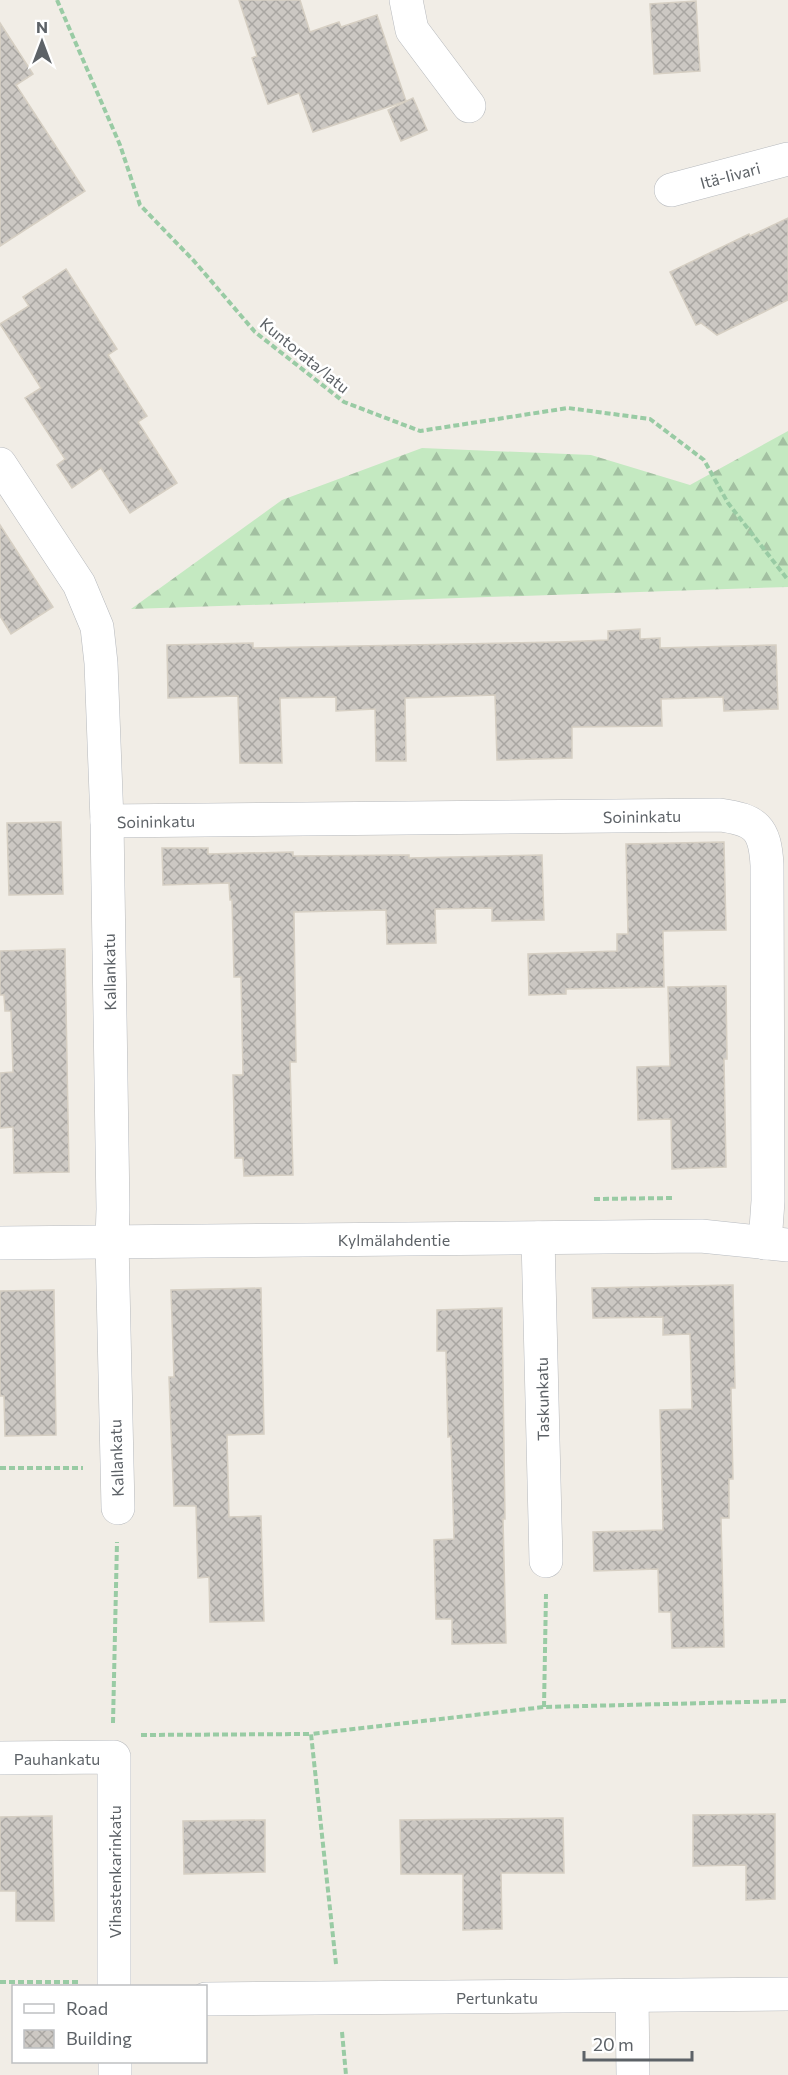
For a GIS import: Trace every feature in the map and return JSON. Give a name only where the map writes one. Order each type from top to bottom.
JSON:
[{"type":"street","points":[[406,0],[412,30],[469,106]]},
{"type":"street","name":"Itä-Iivari","points":[[671,190],[788,159]]},
{"type":"street","name":"Kallankatu","points":[[0,464],[79,584],[97,627],[101,663],[107,821],[118,1508]]},
{"type":"street","name":"Soininkatu","points":[[107,821],[708,815],[743,818],[757,828],[766,847],[768,1201],[777,1244]]},
{"type":"street","name":"Kylmälahdentie","points":[[0,1243],[701,1236],[777,1244]]},
{"type":"street","name":"Taskunkatu","points":[[538,1238],[546,1561]]},
{"type":"street","name":"Pauhankatu","points":[[0,1758],[113,1746]]},
{"type":"street","name":"Vihastenkarinkatu","points":[[102,1984],[113,1746]]},
{"type":"street","name":"Pertunkatu","points":[[207,1999],[788,1994]]},
{"type":"street","points":[[632,1996],[633,2075]]},
{"type":"path","name":"Kuntorata/latu","points":[[57,0],[120,145],[140,205],[194,261],[255,332],[344,402],[420,431],[568,408],[650,419],[704,460],[728,503],[788,580]]},
{"type":"path","points":[[0,1468],[116,1468]]},
{"type":"path","points":[[118,1508],[113,1746],[311,1734],[544,1707],[788,1701]]},
{"type":"path","points":[[544,1707],[546,1561]]},
{"type":"path","points":[[311,1734],[340,1998],[346,2075]]},
{"type":"path","points":[[0,1982],[102,1984]]},
{"type":"green space","points":[[788,431],[788,587],[131,609],[282,500],[422,448],[591,455],[690,485]]},
{"type":"building","points":[[239,0],[300,0],[310,32],[339,22],[341,27],[377,15],[406,101],[313,132],[299,93],[268,104],[252,58],[257,56]]},
{"type":"building","points":[[696,1],[700,71],[654,74],[650,4]]},
{"type":"building","points":[[0,23],[33,74],[16,85],[85,191],[0,246]]},
{"type":"building","points":[[413,98],[427,130],[401,141],[388,110]]},
{"type":"building","points":[[788,218],[788,300],[717,335],[701,323],[696,325],[670,272]]},
{"type":"building","points":[[66,269],[117,349],[108,355],[147,416],[138,422],[177,483],[130,513],[101,468],[72,488],[57,465],[65,459],[25,398],[41,388],[0,324],[29,306],[23,297]]},
{"type":"building","points":[[0,525],[53,607],[11,634],[0,616]]},
{"type":"building","points":[[640,629],[640,639],[660,638],[660,648],[776,645],[778,709],[724,711],[723,697],[661,699],[662,726],[572,727],[572,758],[497,760],[495,695],[405,698],[406,761],[376,761],[375,709],[336,711],[336,697],[280,698],[282,763],[240,763],[238,696],[168,698],[167,645],[253,643],[253,648],[559,642],[608,640],[608,631]]},
{"type":"building","points":[[61,822],[63,894],[9,895],[7,823]]},
{"type":"building","points":[[724,842],[726,930],[663,931],[664,987],[566,989],[566,994],[529,995],[528,954],[617,951],[617,934],[628,934],[626,844]]},
{"type":"building","points":[[162,848],[208,848],[208,854],[293,852],[293,856],[409,855],[409,858],[542,855],[544,920],[492,921],[492,908],[435,909],[436,943],[387,944],[386,910],[294,912],[296,1062],[290,1062],[293,1175],[244,1176],[243,1158],[235,1158],[233,1075],[243,1075],[241,977],[234,977],[232,900],[230,900],[229,883],[163,885]]},
{"type":"building","points":[[65,949],[69,1172],[14,1173],[13,1127],[0,1128],[0,1073],[13,1072],[11,1011],[5,1011],[4,995],[0,995],[0,951]]},
{"type":"building","points":[[726,986],[727,1059],[724,1059],[726,1167],[672,1169],[671,1119],[638,1120],[637,1067],[670,1066],[668,987]]},
{"type":"building","points":[[733,1285],[735,1388],[731,1388],[733,1479],[729,1479],[729,1518],[721,1518],[724,1647],[672,1648],[671,1612],[659,1612],[658,1569],[594,1571],[593,1532],[663,1530],[660,1410],[692,1409],[690,1334],[663,1335],[663,1317],[593,1318],[592,1288]]},
{"type":"building","points":[[261,1288],[264,1434],[227,1435],[229,1517],[261,1516],[264,1621],[210,1622],[209,1577],[198,1578],[196,1506],[174,1506],[169,1377],[174,1377],[171,1290]]},
{"type":"building","points":[[54,1290],[56,1435],[5,1436],[4,1396],[0,1396],[0,1291]]},
{"type":"building","points":[[502,1308],[506,1643],[452,1644],[452,1619],[436,1619],[434,1540],[454,1539],[446,1351],[437,1351],[437,1310]]},
{"type":"building","points":[[775,1814],[775,1899],[746,1900],[746,1865],[693,1866],[693,1815]]},
{"type":"building","points":[[52,1816],[54,1921],[16,1921],[16,1891],[0,1891],[0,1817]]},
{"type":"building","points":[[563,1818],[564,1873],[501,1873],[502,1929],[463,1930],[463,1874],[401,1874],[400,1820]]},
{"type":"building","points":[[265,1820],[265,1872],[184,1874],[183,1821]]}]
